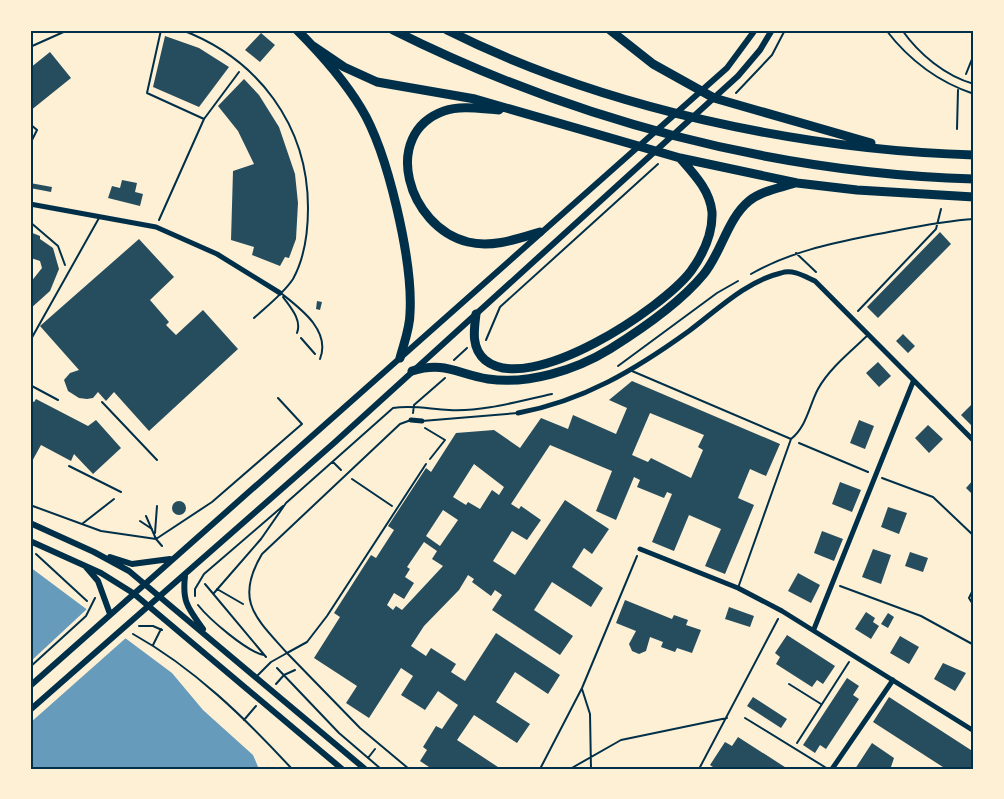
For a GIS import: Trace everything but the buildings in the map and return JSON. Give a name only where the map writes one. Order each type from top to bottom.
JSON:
[{"type":"highway","points":[[297,30],[313,46],[362,109],[376,136],[387,172],[409,280],[410,322],[400,358]]},
{"type":"highway","points":[[393,30],[490,76],[549,98],[619,121],[685,138],[770,157],[848,170],[974,179]]},
{"type":"highway","points":[[447,30],[500,54],[626,99],[735,127],[795,138],[899,151],[974,155]]},
{"type":"highway","points":[[610,30],[653,64],[714,98],[899,151]]},
{"type":"highway","points":[[618,30],[624,41]]},
{"type":"highway","points":[[313,46],[344,67],[377,82],[453,94],[680,158],[797,183],[857,190],[974,197]]},
{"type":"highway","points":[[513,111],[459,108],[445,111],[427,121],[414,140],[410,152],[408,178],[420,208],[442,230],[455,237],[482,244],[512,240],[540,232]]},
{"type":"highway","points":[[476,314],[475,345],[484,360],[500,367],[524,367],[569,356],[608,337],[682,281],[707,244],[712,220],[705,190],[680,158]]},
{"type":"highway","points":[[412,371],[433,366],[450,367],[489,379],[522,379],[563,370],[610,349],[695,285],[712,263],[735,219],[748,201],[765,192],[797,183]]},
{"type":"street","points":[[30,686],[727,68],[755,30]]},
{"type":"street","points":[[30,710],[149,608],[738,76],[760,50],[772,30]]},
{"type":"street","points":[[30,204],[101,215],[156,227],[217,254],[279,293]]},
{"type":"street","points":[[518,413],[548,407],[586,394],[632,371],[750,287],[781,273],[797,272],[815,281],[974,441]]},
{"type":"street","points":[[814,629],[834,584],[913,382]]},
{"type":"street","points":[[411,420],[422,421]]},
{"type":"street","points":[[30,524],[94,552],[132,564],[171,559]]},
{"type":"street","points":[[30,542],[84,565],[133,593],[342,769]]},
{"type":"street","points":[[640,549],[738,588],[782,611],[974,731]]},
{"type":"street","points":[[94,552],[144,583],[365,769]]},
{"type":"street","points":[[84,565],[98,582],[110,614]]},
{"type":"street","points":[[185,575],[183,593],[186,604],[207,635]]},
{"type":"street","points":[[830,769],[893,680]]},
{"type":"lane","points":[[30,47],[68,30]]},
{"type":"lane","points":[[182,30],[208,41],[244,66],[276,100],[296,138],[307,179],[308,224],[295,274],[254,318]]},
{"type":"lane","points":[[902,30],[918,51],[962,80],[974,84]]},
{"type":"lane","points":[[30,340],[68,277],[101,215]]},
{"type":"lane","points":[[279,293],[296,316],[299,326],[297,333]]},
{"type":"lane","points":[[279,293],[308,314],[322,342],[320,359]]},
{"type":"lane","points":[[738,588],[791,439],[800,432],[819,388],[839,362],[868,335]]},
{"type":"lane","points":[[632,371],[791,439]]},
{"type":"lane","points":[[30,385],[58,400]]},
{"type":"lane","points":[[422,421],[518,413]]},
{"type":"lane","points":[[410,769],[379,744],[287,653],[250,608],[249,581],[261,554],[400,424],[411,420]]},
{"type":"lane","points":[[257,676],[271,662],[311,637],[426,464]]},
{"type":"lane","points":[[745,718],[830,769]]},
{"type":"path","points":[[161,30],[147,93],[204,118]]},
{"type":"path","points":[[749,81],[772,55],[785,30]]},
{"type":"path","points":[[957,129],[957,92],[974,54]]},
{"type":"path","points":[[156,227],[204,118],[239,72]]},
{"type":"path","points":[[30,124],[37,130],[30,144]]},
{"type":"path","points":[[414,405],[444,380],[462,351],[485,342],[500,307],[651,170]]},
{"type":"path","points":[[853,318],[936,229],[940,209]]},
{"type":"path","points":[[938,222],[974,219]]},
{"type":"path","points":[[30,222],[58,246],[68,277]]},
{"type":"path","points":[[297,333],[320,359]]},
{"type":"path","points":[[30,505],[110,533],[155,537],[212,502],[302,424],[278,398]]},
{"type":"path","points":[[102,402],[157,460]]},
{"type":"path","points":[[411,420],[445,440],[426,464]]},
{"type":"path","points":[[791,439],[876,476],[933,497],[974,536]]},
{"type":"path","points":[[333,462],[345,475],[397,509]]},
{"type":"path","points":[[69,466],[121,492]]},
{"type":"path","points":[[82,524],[114,499]]},
{"type":"path","points":[[264,655],[254,652],[209,617],[196,600],[195,589],[204,574],[286,503]]},
{"type":"path","points":[[155,537],[157,507]]},
{"type":"path","points":[[146,516],[155,537],[162,546]]},
{"type":"path","points":[[140,521],[152,529]]},
{"type":"path","points":[[540,769],[582,688],[640,549]]},
{"type":"path","points":[[30,550],[87,601]]},
{"type":"path","points":[[37,555],[52,560]]},
{"type":"path","points":[[205,584],[264,655],[339,733],[381,769]]},
{"type":"path","points":[[834,584],[921,616],[974,645]]},
{"type":"path","points":[[974,588],[969,598],[974,606]]},
{"type":"path","points":[[217,589],[250,608]]},
{"type":"path","points":[[30,667],[86,616],[94,603],[95,592]]},
{"type":"path","points":[[699,769],[782,611]]},
{"type":"path","points":[[153,645],[160,629]]},
{"type":"path","points":[[133,634],[188,669],[244,720],[292,769]]},
{"type":"path","points":[[794,747],[853,655]]},
{"type":"path","points":[[789,684],[821,704]]},
{"type":"path","points":[[582,688],[590,714],[591,769]]},
{"type":"path","points":[[244,720],[258,705]]},
{"type":"path","points":[[570,769],[621,740],[727,718]]},
{"type":"path","points":[[368,758],[379,744]]},
{"type":"water","points":[[30,567],[172,673],[203,710],[253,755],[259,769],[30,769]]},
{"type":"pier","points":[[88,608],[127,637],[30,723],[30,662]]}]
